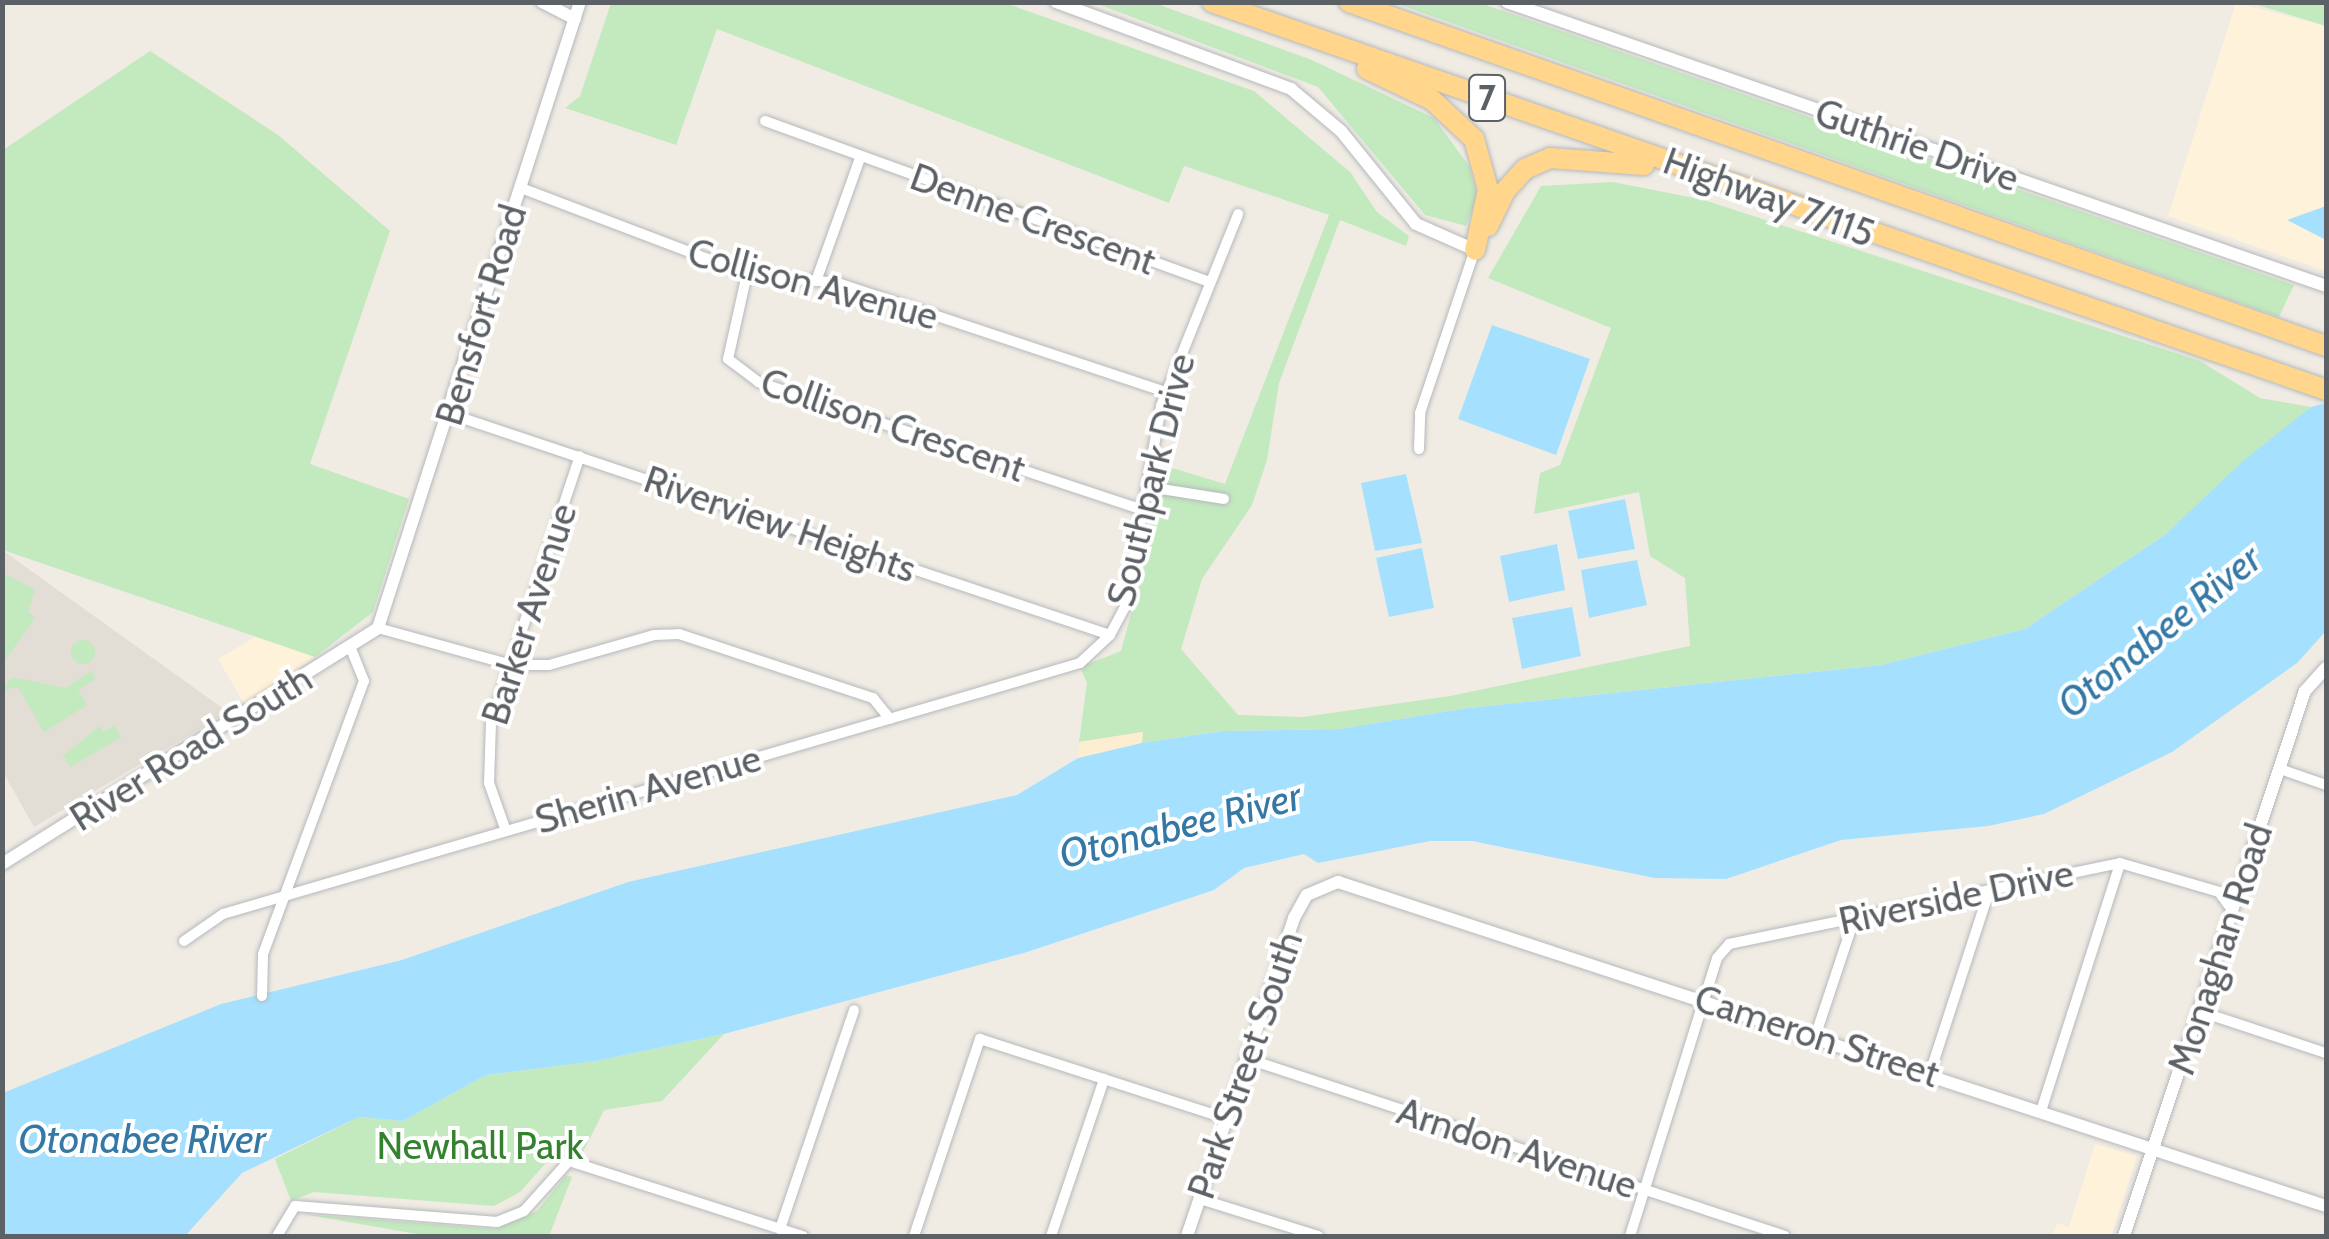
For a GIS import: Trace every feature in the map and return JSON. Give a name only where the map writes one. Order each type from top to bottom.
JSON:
[{"type":"highway","points":[[1210,2],[1416,91],[1450,112],[1474,139],[1488,174],[1475,250]]},
{"type":"highway","name":"Highway 7/115","points":[[1210,2],[2326,390]]},
{"type":"highway","name":"Highway 7/115","points":[[1349,2],[2326,346]]},
{"type":"highway","points":[[1475,250],[1505,191],[1526,169],[1568,155],[1626,160],[1814,214]]},
{"type":"street","points":[[542,2],[576,18]]},
{"type":"street","name":"Bensfort Road","points":[[378,628],[580,2]]},
{"type":"street","points":[[1056,2],[1290,89],[1341,131],[1416,224],[1475,250],[1420,413],[1419,449]]},
{"type":"street","name":"Guthrie Drive","points":[[1507,2],[2326,286]]},
{"type":"street","name":"Denne Crescent","points":[[764,120],[1206,281]]},
{"type":"street","name":"Denne Crescent","points":[[816,282],[860,158]]},
{"type":"street","name":"Collison Avenue","points":[[520,188],[747,274],[816,282],[1165,392]]},
{"type":"street","name":"Southpark Drive","points":[[1110,635],[1136,570],[1165,392],[1206,281],[1238,214]]},
{"type":"street","name":"Collison Crescent","points":[[747,274],[728,359],[758,382],[1146,511]]},
{"type":"street","name":"Riverview Heights","points":[[450,414],[1110,635]]},
{"type":"street","name":"Barker Avenue","points":[[506,831],[487,763],[490,723],[580,456]]},
{"type":"street","points":[[1149,488],[1224,499]]},
{"type":"street","points":[[378,628],[512,666],[549,664],[654,634],[679,634],[873,698],[890,718]]},
{"type":"street","name":"River Road South","points":[[2,864],[378,628]]},
{"type":"street","name":"Sherin Avenue","points":[[184,941],[223,914],[1080,662],[1110,635]]},
{"type":"street","points":[[262,996],[263,954],[290,894],[364,681],[350,647]]},
{"type":"street","name":"Monaghan Road","points":[[2124,1236],[2306,691],[2326,669]]},
{"type":"street","points":[[2280,769],[2326,785]]},
{"type":"street","points":[[2042,1108],[2120,863]]},
{"type":"street","name":"Riverside Drive","points":[[1707,1000],[1717,958],[1730,944],[2120,863],[2219,892],[2232,910]]},
{"type":"street","name":"Cameron Street","points":[[1308,895],[1338,882],[2042,1108],[2326,1206]]},
{"type":"street","points":[[1930,1073],[1989,892]]},
{"type":"street","name":"Park Street South","points":[[1187,1236],[1308,895]]},
{"type":"street","points":[[1816,1037],[1854,917]]},
{"type":"street","points":[[1630,1236],[1707,1000]]},
{"type":"street","points":[[780,1229],[854,1010]]},
{"type":"street","points":[[2199,1011],[2326,1054]]},
{"type":"street","points":[[914,1236],[980,1040],[1227,1120]]},
{"type":"street","name":"Arndon Avenue","points":[[1248,1059],[1785,1236]]},
{"type":"street","points":[[1052,1236],[1104,1079]]},
{"type":"street","points":[[277,1236],[283,1218],[295,1206],[497,1222],[524,1211],[569,1162],[804,1236]]},
{"type":"street","points":[[1200,1199],[1318,1236]]},
{"type":"shaded area","points":[[2236,3],[2326,26],[2326,271],[2168,216]]},
{"type":"shaded area","points":[[2,550],[228,712],[34,827],[3,772]]},
{"type":"shaded area","points":[[255,637],[315,657],[245,705],[218,659]]},
{"type":"shaded area","points":[[2095,1144],[2137,1156],[2111,1236],[2052,1236],[2057,1223],[2069,1227]]},
{"type":"green space","points":[[611,3],[1005,3],[1254,91],[1350,172],[1377,212],[1409,236],[1406,246],[1340,220],[1279,383],[1267,460],[1252,505],[1202,579],[1181,649],[1238,715],[1303,717],[1450,696],[1690,646],[1685,578],[1650,556],[1639,492],[1534,514],[1540,473],[1560,465],[1611,328],[1488,278],[1541,186],[1613,182],[1704,200],[2200,361],[2260,398],[2311,407],[2166,534],[2025,629],[1881,665],[1468,708],[1339,729],[1222,731],[1142,743],[1142,732],[1079,742],[1087,683],[1080,667],[1121,651],[1143,570],[1159,464],[1225,484],[1329,215],[1184,166],[1169,203],[717,29],[676,145],[565,108],[580,96]]},
{"type":"green space","points":[[1095,3],[1154,3],[1312,60],[1434,118],[1469,166],[1478,196],[1466,226],[1425,215],[1318,87]]},
{"type":"green space","points":[[1395,3],[1480,3],[2294,285],[2279,317]]},
{"type":"green space","points":[[2251,3],[2326,3],[2326,26]]},
{"type":"green space","points":[[150,51],[278,135],[390,231],[310,464],[409,499],[373,612],[315,657],[3,550],[3,150]]},
{"type":"green space","points":[[3,573],[35,590],[28,612],[35,618],[3,663]]},
{"type":"green space","points":[[83,640],[92,643],[92,661],[83,664],[74,661],[71,652],[74,643]]},
{"type":"green space","points":[[92,671],[95,679],[78,690],[87,705],[44,732],[18,687],[3,690],[12,677],[66,688]]},
{"type":"green space","points":[[100,726],[104,732],[114,726],[121,737],[70,767],[63,756]]},
{"type":"green space","name":"Newhall Park","points":[[724,1034],[662,1101],[604,1110],[580,1158],[554,1154],[520,1192],[494,1206],[314,1192],[291,1201],[275,1159],[359,1117],[403,1121],[486,1075],[596,1061]]},
{"type":"green space","points":[[566,1175],[572,1177],[549,1236],[428,1236],[303,1214],[495,1229],[537,1211]]},
{"type":"sand","points":[[1143,732],[1142,743],[1078,758],[1079,742]]},
{"type":"water","points":[[2326,206],[2326,240],[2287,220]]},
{"type":"water","points":[[1492,325],[1590,359],[1556,455],[1458,419]]},
{"type":"water","name":"Otonabee River","points":[[2326,403],[2326,631],[2297,663],[2172,752],[2044,814],[1988,826],[1841,840],[1726,879],[1655,878],[1472,841],[1430,841],[1318,863],[1304,854],[1244,868],[1214,890],[1024,953],[724,1034],[596,1061],[486,1075],[403,1121],[359,1117],[242,1173],[185,1236],[3,1236],[3,1093],[221,1004],[402,960],[628,882],[1017,795],[1078,758],[1142,743],[1222,731],[1339,729],[1468,708],[1881,665],[2025,629],[2166,534],[2244,460],[2311,407]]},
{"type":"water","points":[[1406,474],[1422,543],[1375,551],[1361,483]]},
{"type":"water","points":[[1625,499],[1635,549],[1578,559],[1568,511]]},
{"type":"water","points":[[1557,544],[1565,590],[1509,602],[1500,556]]},
{"type":"water","points":[[1422,548],[1434,608],[1389,617],[1376,558]]},
{"type":"water","points":[[1637,560],[1647,605],[1589,618],[1581,570]]},
{"type":"water","points":[[1572,607],[1581,656],[1522,669],[1512,618]]}]
